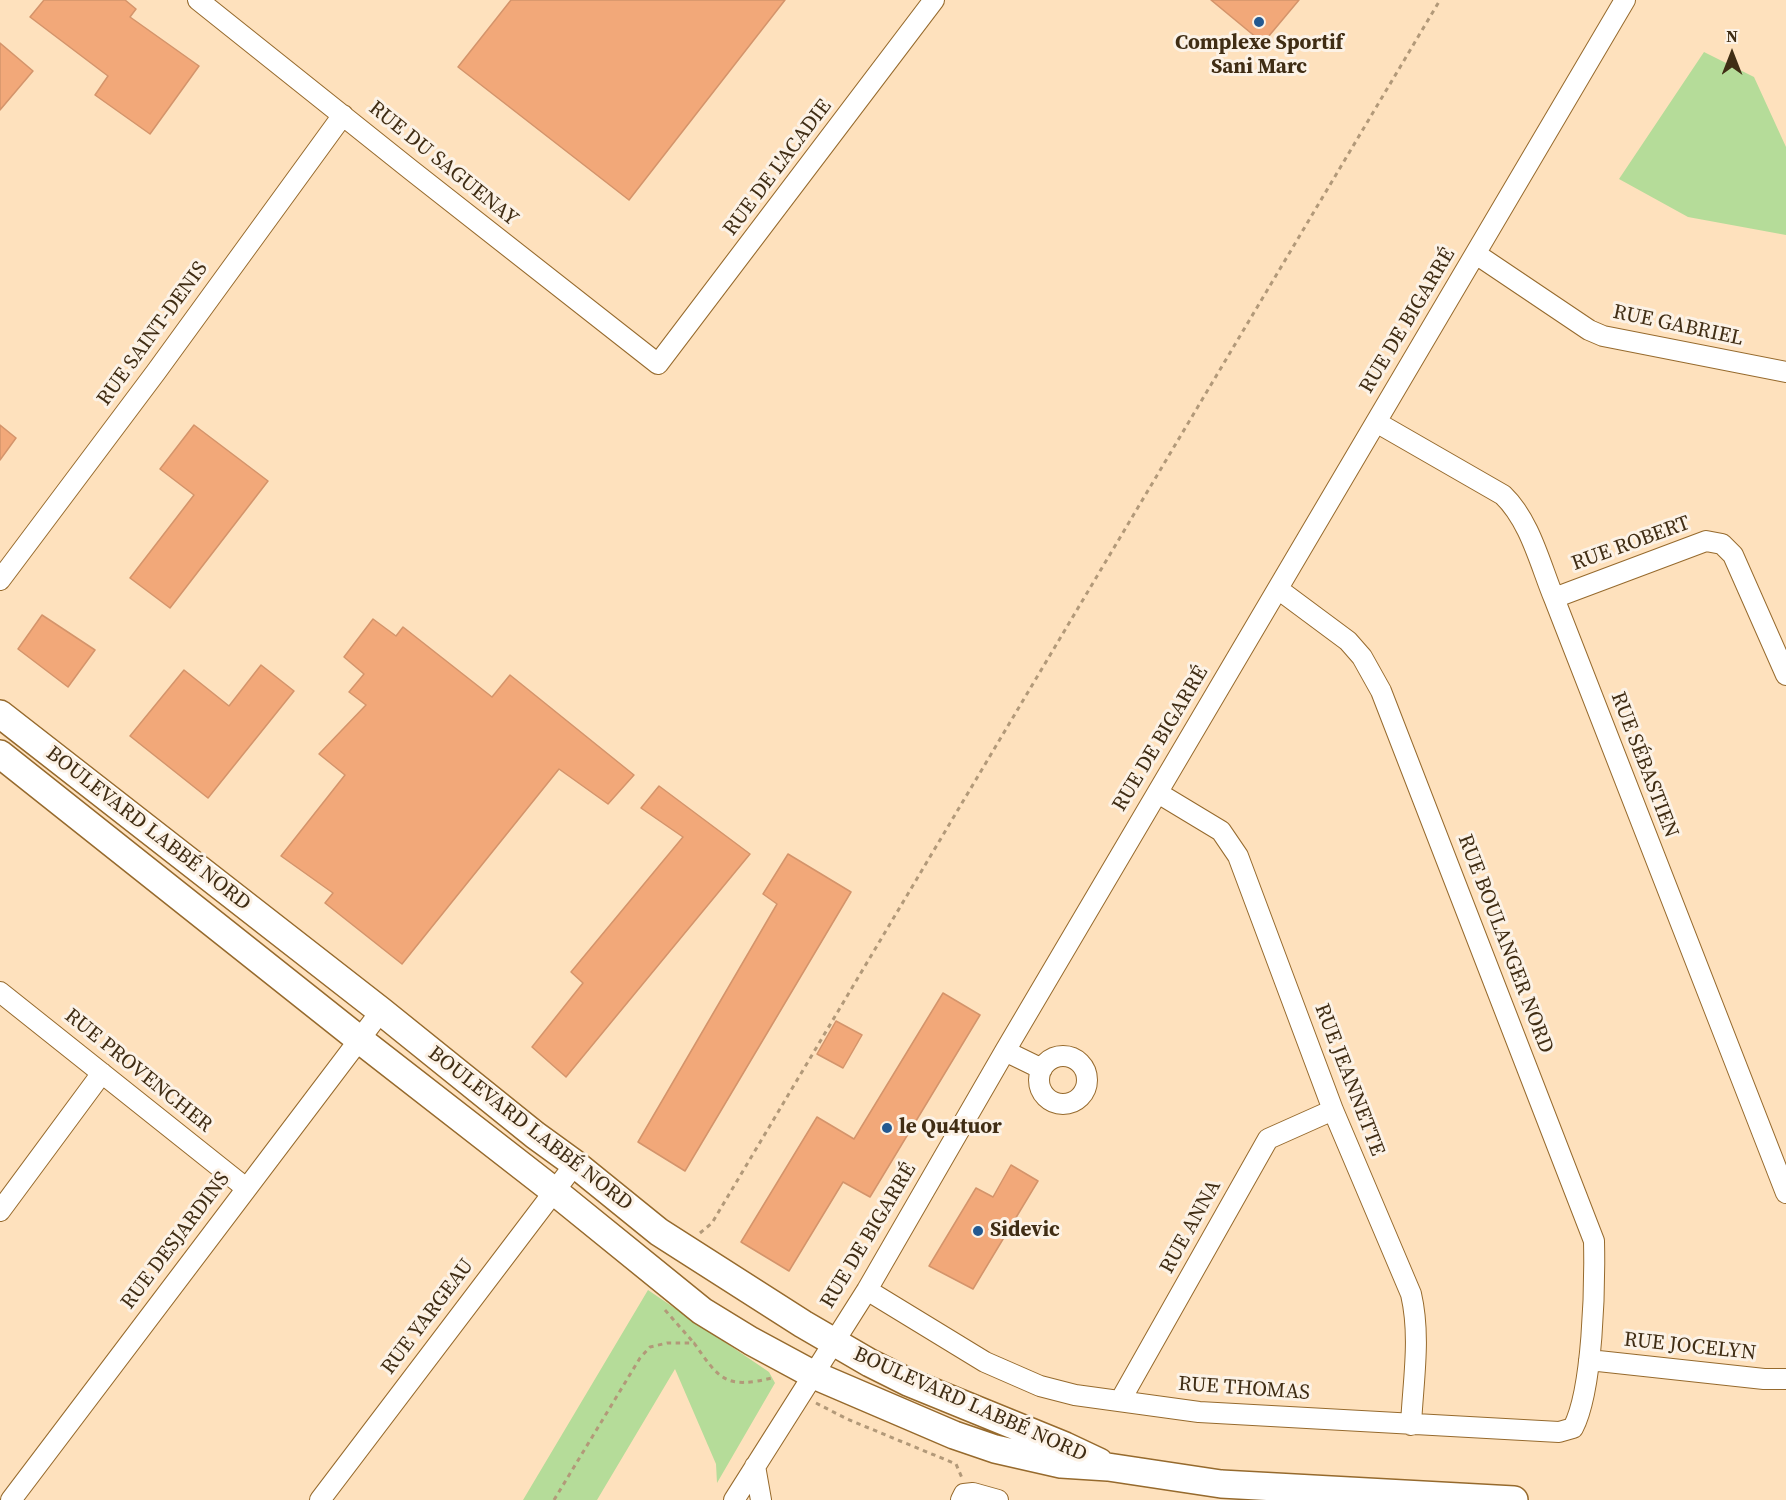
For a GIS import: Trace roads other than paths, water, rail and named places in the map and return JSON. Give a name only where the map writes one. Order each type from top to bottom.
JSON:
[{"type":"main road","name":"BOULEVARD LABBÉ NORD","points":[[0,714],[381,1011],[659,1232],[717,1271],[834,1342],[908,1382],[1065,1446],[1108,1467]]},
{"type":"main road","name":"BOULEVARD LABBÉ NORD","points":[[0,754],[554,1191],[702,1311],[751,1341],[808,1385],[904,1414],[995,1449],[1061,1464],[1108,1467],[1221,1484],[1514,1500]]},
{"type":"street","name":"RUE DU SAGUENAY","points":[[198,0],[658,364]]},
{"type":"street","name":"RUE DE L'ACADIE","points":[[658,364],[934,0]]},
{"type":"street","name":"RUE DE BIGARRÉ","points":[[734,1500],[867,1290],[1005,1051],[1625,0]]},
{"type":"street","name":"RUE SAINT-DENIS","points":[[0,580],[156,372],[343,115]]},
{"type":"street","name":"RUE GABRIEL","points":[[1476,254],[1588,330],[1603,336],[1786,372]]},
{"type":"street","name":"RUE SÉBASTIEN","points":[[1376,422],[1503,495],[1515,507],[1554,598],[1786,1193]]},
{"type":"street","name":"RUE ROBERT","points":[[1554,598],[1706,541],[1722,544],[1734,555],[1786,675]]},
{"type":"street","name":"RUE BOULANGER NORD","points":[[1278,589],[1348,641],[1362,657],[1381,691],[1594,1241],[1589,1360]]},
{"type":"street","name":"RUE JEANNETTE","points":[[1158,793],[1221,831],[1238,856],[1333,1110],[1411,1294],[1416,1314],[1411,1425]]},
{"type":"street","name":"RUE PROVENCHER","points":[[0,992],[246,1188]]},
{"type":"street","name":"RUE DESJARDINS","points":[[10,1500],[381,1011]]},
{"type":"street","points":[[1005,1051],[1042,1069]]},
{"type":"street","points":[[0,1211],[102,1073]]},
{"type":"street","name":"RUE ANNA","points":[[1120,1401],[1268,1139],[1333,1110]]},
{"type":"street","name":"RUE YARGEAU","points":[[320,1500],[575,1164]]},
{"type":"street","name":"RUE THOMAS","points":[[867,1290],[985,1362],[1040,1386],[1075,1395],[1199,1412],[1559,1432],[1573,1428],[1579,1416],[1589,1360]]},
{"type":"street","name":"RUE JOCELYN","points":[[1589,1360],[1764,1379],[1786,1379]]},
{"type":"street","points":[[755,1466],[761,1500]]},
{"type":"street","points":[[963,1497],[973,1493],[998,1500]]},
{"type":"place","name":"Complexe Sportif Sani Marc","points":[[1259,22]]},
{"type":"place","name":"le Qu4tuor","points":[[887,1128]]},
{"type":"place","name":"Sidevic","points":[[978,1231]]}]
